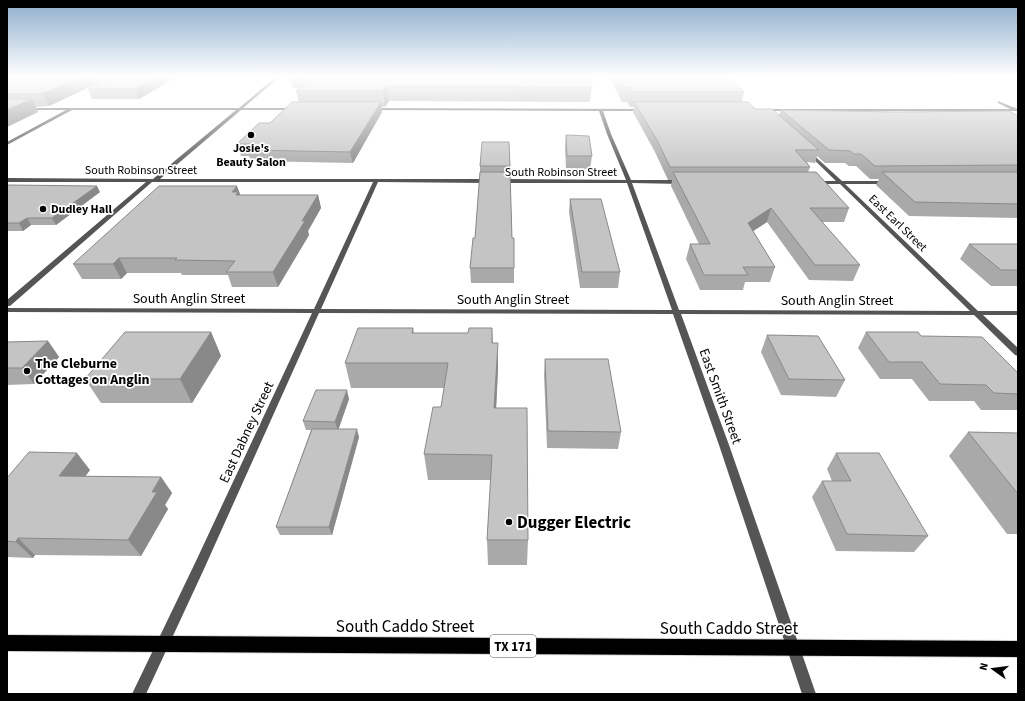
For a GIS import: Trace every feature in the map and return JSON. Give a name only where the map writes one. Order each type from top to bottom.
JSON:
[{"type":"main road","name":"South Caddo Street","points":[[7,643],[1018,649]]},
{"type":"street","points":[[7,109],[302,109]]},
{"type":"street","points":[[7,144],[73,109]]},
{"type":"street","points":[[7,304],[153,180],[240,109]]},
{"type":"street","points":[[364,109],[647,110]]},
{"type":"street","name":"East Smith Street","points":[[601,110],[609,134],[629,182],[724,445],[809,694]]},
{"type":"street","points":[[768,115],[762,110],[1018,111]]},
{"type":"street","name":"East Earl Street","points":[[803,147],[842,182],[1018,353]]},
{"type":"street","name":"South Robinson Street","points":[[7,180],[685,182]]},
{"type":"street","name":"East Dabney Street","points":[[138,694],[376,181]]},
{"type":"street","points":[[813,182],[896,182]]},
{"type":"street","name":"South Anglin Street","points":[[7,310],[1018,313]]},
{"type":"building","points":[[285,109],[377,109],[350,152],[247,150],[252,144],[237,144],[259,123],[270,123]]},
{"type":"building","points":[[638,109],[772,109],[819,150],[795,150],[810,167],[670,167],[657,140]]},
{"type":"building","points":[[781,110],[895,112],[1009,111],[1018,116],[1018,165],[875,166],[861,154],[854,154],[850,151],[829,150]]},
{"type":"building","points":[[566,135],[589,136],[592,156],[567,156]]},
{"type":"building","points":[[482,142],[509,142],[510,166],[480,166]]},
{"type":"building","points":[[480,172],[510,172],[512,238],[514,238],[514,268],[470,268],[473,238],[475,238]]},
{"type":"building","points":[[673,172],[816,172],[849,208],[810,208],[860,265],[815,265],[771,208],[748,223],[775,267],[743,267],[748,275],[704,275],[690,244],[710,244]]},
{"type":"building","points":[[882,172],[1018,172],[1018,204],[915,202]]},
{"type":"building","name":"Dudley Hall","points":[[7,185],[97,186],[52,218],[27,218],[19,223],[7,223]]},
{"type":"building","points":[[159,186],[237,186],[232,192],[238,192],[236,195],[318,195],[302,221],[305,221],[273,272],[226,272],[235,261],[175,260],[177,258],[119,258],[113,264],[73,264]]},
{"type":"building","points":[[570,199],[601,199],[620,272],[582,272]]},
{"type":"building","points":[[969,244],[1018,244],[1018,270],[1001,270]]},
{"type":"building","points":[[358,328],[413,328],[412,333],[468,333],[469,328],[492,328],[492,343],[498,343],[494,408],[527,408],[528,540],[487,540],[492,455],[424,454],[433,407],[441,407],[448,363],[345,363]]},
{"type":"building","points":[[125,332],[211,332],[180,379],[85,379]]},
{"type":"building","points":[[866,332],[918,332],[921,336],[982,337],[1018,373],[1018,394],[994,393],[986,385],[940,384],[922,362],[889,362]]},
{"type":"building","points":[[767,335],[818,336],[845,380],[789,379]]},
{"type":"building","points":[[48,341],[22,368],[7,368],[7,342]]},
{"type":"building","points":[[545,359],[608,359],[621,432],[548,431]]},
{"type":"building","points":[[316,390],[347,390],[335,422],[303,421]]},
{"type":"building","points":[[312,429],[357,429],[329,527],[276,527]]},
{"type":"building","points":[[968,432],[1018,433],[1018,494]]},
{"type":"building","points":[[29,452],[77,453],[59,476],[161,477],[152,492],[157,492],[128,540],[18,538],[16,542],[7,541],[7,478]]},
{"type":"building","points":[[836,453],[879,453],[928,536],[847,534],[822,481],[851,481]]},
{"type":"place","name":"Josie's Beauty Salon","points":[[251,135]]},
{"type":"place","name":"Dudley Hall","points":[[43,209]]},
{"type":"place","name":"The Cleburne Cottages on Anglin","points":[[27,371]]},
{"type":"place","name":"Dugger Electric","points":[[509,522]]}]
